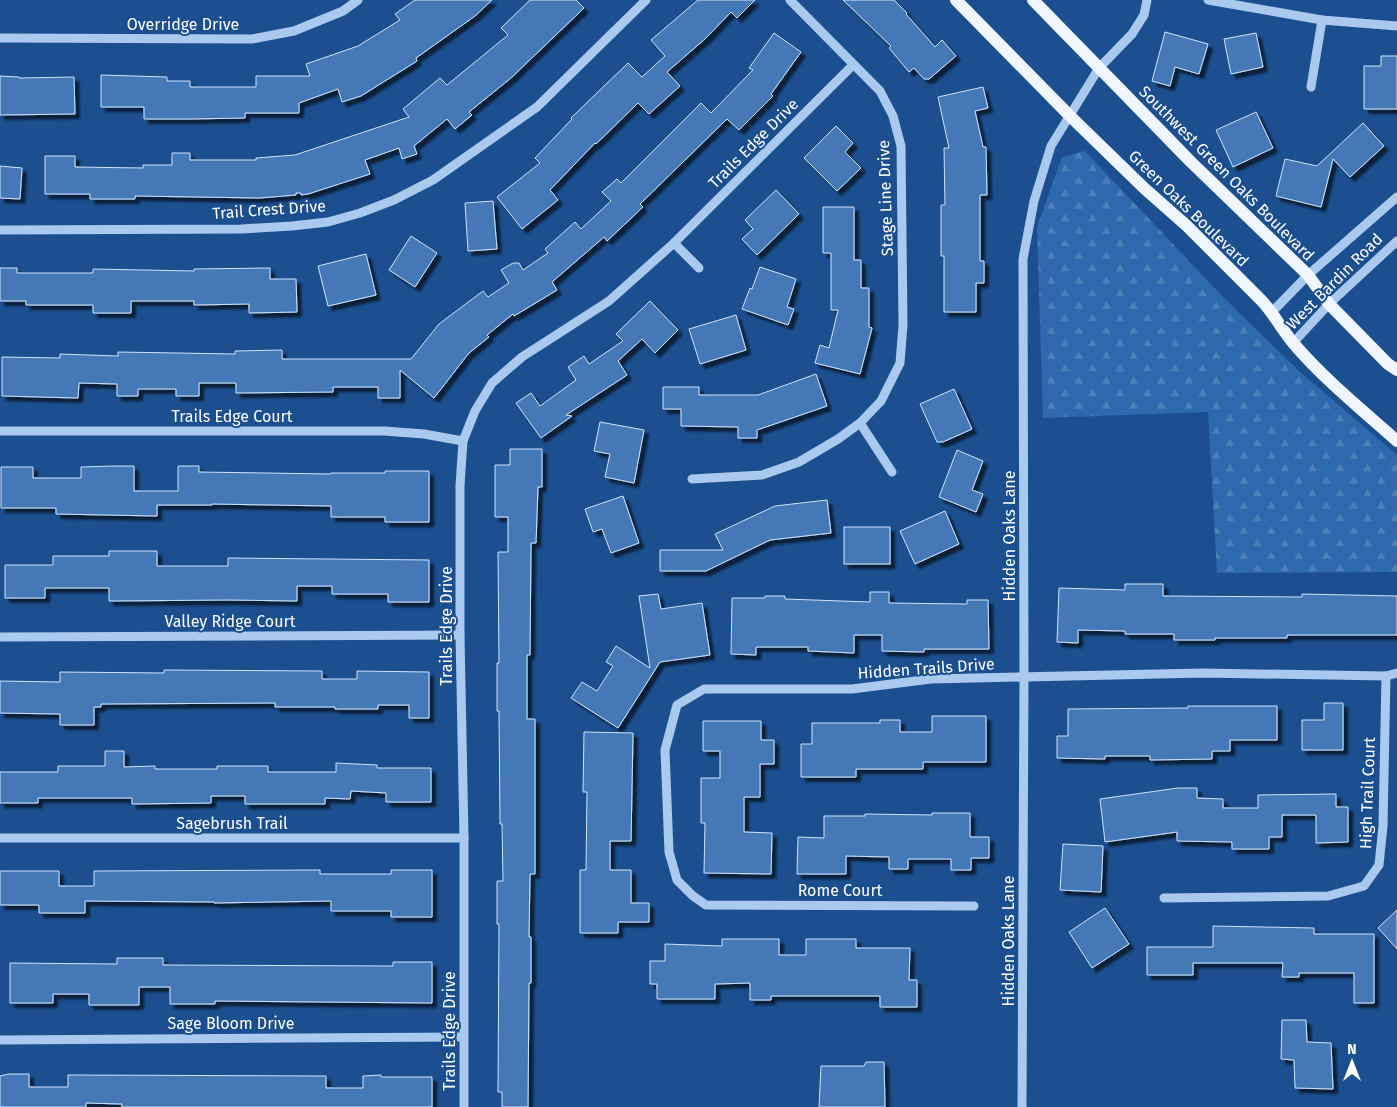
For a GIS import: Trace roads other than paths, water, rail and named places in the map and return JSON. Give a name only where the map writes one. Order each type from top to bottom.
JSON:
[{"type":"main road","name":"Green Oaks Boulevard","points":[[956,0],[1070,116],[1144,188],[1187,226],[1272,312],[1293,343],[1339,389],[1397,441]]},
{"type":"main road","name":"Southwest Green Oaks Boulevard","points":[[1033,0],[1191,162],[1308,275],[1329,304],[1388,364],[1397,370]]},
{"type":"street","name":"Overridge Drive","points":[[0,38],[252,39],[294,31],[343,11],[358,0]]},
{"type":"street","name":"Trail Crest Drive","points":[[0,230],[241,229],[328,222],[360,213],[394,200],[433,180],[537,107],[646,0]]},
{"type":"street","name":"Stage Line Drive","points":[[692,479],[762,475],[799,462],[838,439],[860,423],[881,401],[900,363],[904,325],[901,146],[894,116],[880,91],[790,0]]},
{"type":"street","name":"Hidden Oaks Lane","points":[[1022,1107],[1023,258],[1034,201],[1051,146],[1099,68],[1132,34],[1144,15],[1147,0]]},
{"type":"street","points":[[1208,0],[1322,20],[1397,26]]},
{"type":"street","points":[[1311,87],[1322,20]]},
{"type":"street","name":"Trails Edge Drive","points":[[464,1107],[464,838],[460,634],[460,495],[463,441],[475,411],[492,382],[522,357],[609,301],[674,243],[853,65]]},
{"type":"street","name":"West Bardin Road","points":[[1272,312],[1308,275],[1397,197]]},
{"type":"street","name":"West Bardin Road","points":[[1293,343],[1329,304],[1397,241]]},
{"type":"street","points":[[674,243],[699,268]]},
{"type":"street","points":[[860,423],[892,472]]},
{"type":"street","name":"Trails Edge Court","points":[[0,431],[384,431],[424,434],[463,441]]},
{"type":"street","name":"Valley Ridge Court","points":[[0,637],[460,634]]},
{"type":"street","name":"Hidden Trails Drive","points":[[706,905],[693,896],[677,880],[669,852],[665,750],[677,705],[704,689],[852,688],[931,680],[1024,677],[1203,673],[1386,676],[1397,673]]},
{"type":"street","name":"High Trail Court","points":[[1164,898],[1328,896],[1364,886],[1378,865],[1383,826],[1386,676]]},
{"type":"street","name":"Sagebrush Trail","points":[[0,838],[464,838]]},
{"type":"street","name":"Rome Court","points":[[706,905],[974,906]]},
{"type":"street","name":"Sage Bloom Drive","points":[[0,1040],[463,1037]]}]
